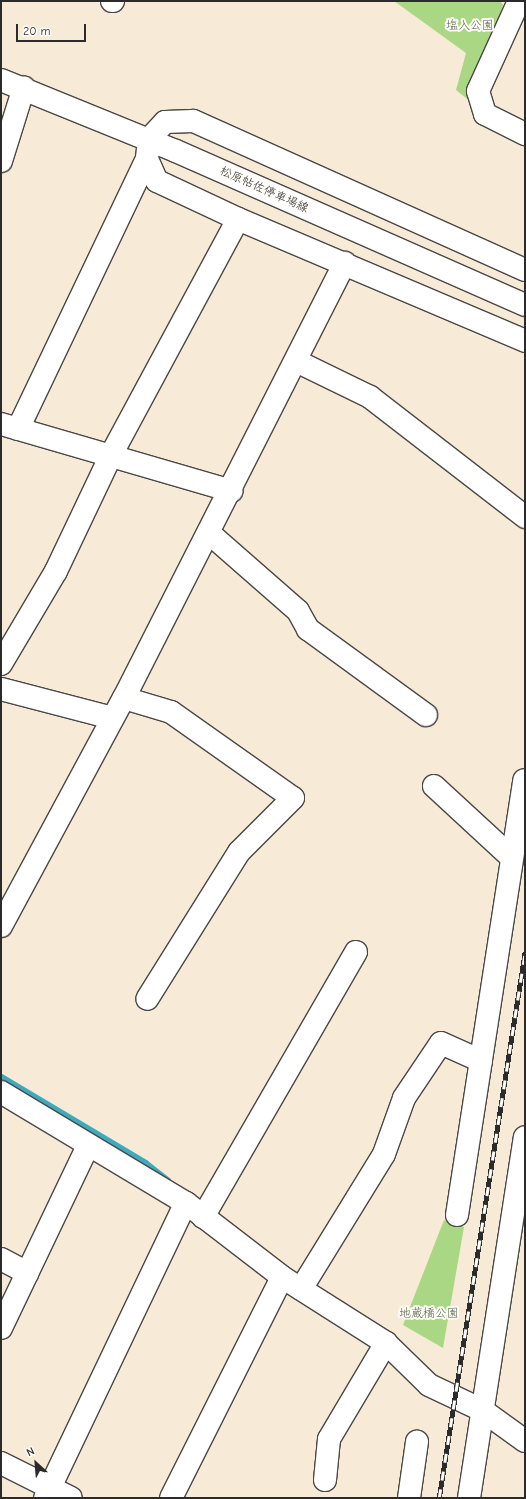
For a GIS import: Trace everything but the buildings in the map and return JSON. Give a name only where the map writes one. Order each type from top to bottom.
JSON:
[{"type":"street","points":[[518,1],[478,91],[485,114],[525,134]]},
{"type":"street","name":"松原帖佐停車場線","points":[[1,80],[24,88],[148,149],[176,150],[525,305]]},
{"type":"street","points":[[1,162],[24,88]]},
{"type":"street","points":[[231,491],[9,427],[148,149],[165,122],[193,120],[525,270]]},
{"type":"street","points":[[148,149],[157,181],[238,220],[345,263],[525,341]]},
{"type":"street","points":[[1,664],[56,571],[111,456],[238,220]]},
{"type":"street","points":[[1,926],[124,698],[231,491],[345,263]]},
{"type":"street","points":[[296,361],[370,397],[525,517]]},
{"type":"street","points":[[209,533],[298,611],[308,630],[426,715]]},
{"type":"street","points":[[1,689],[112,718]]},
{"type":"street","points":[[124,698],[171,712],[293,798],[239,852],[147,999]]},
{"type":"street","points":[[457,1215],[524,780]]},
{"type":"street","points":[[434,786],[512,858]]},
{"type":"street","points":[[203,1217],[356,952]]},
{"type":"street","points":[[301,1289],[384,1154],[404,1098],[441,1043],[482,1060]]},
{"type":"street","points":[[1,1092],[88,1146],[186,1203],[282,1277],[386,1343],[429,1385],[482,1410],[525,1441]]},
{"type":"street","points":[[469,1498],[525,1136]]},
{"type":"street","points":[[1,1328],[88,1146]]},
{"type":"street","points":[[48,1493],[186,1203]]},
{"type":"street","points":[[1,1259],[27,1273]]},
{"type":"street","points":[[171,1498],[282,1277]]},
{"type":"street","points":[[325,1480],[329,1439],[386,1343]]},
{"type":"street","points":[[409,1498],[417,1442]]},
{"type":"street","points":[[1,1463],[48,1493],[71,1498]]},
{"type":"green space","name":"塩入公園","points":[[394,1],[500,1],[503,5],[471,102],[456,90],[466,53]]},
{"type":"green space","name":"地蔵橋公園","points":[[444,1220],[464,1227],[443,1348],[403,1325]]},
{"type":"waterway","points":[[1,1077],[145,1163],[167,1180]]},
{"type":"railway","points":[[439,1498],[525,952]]}]
